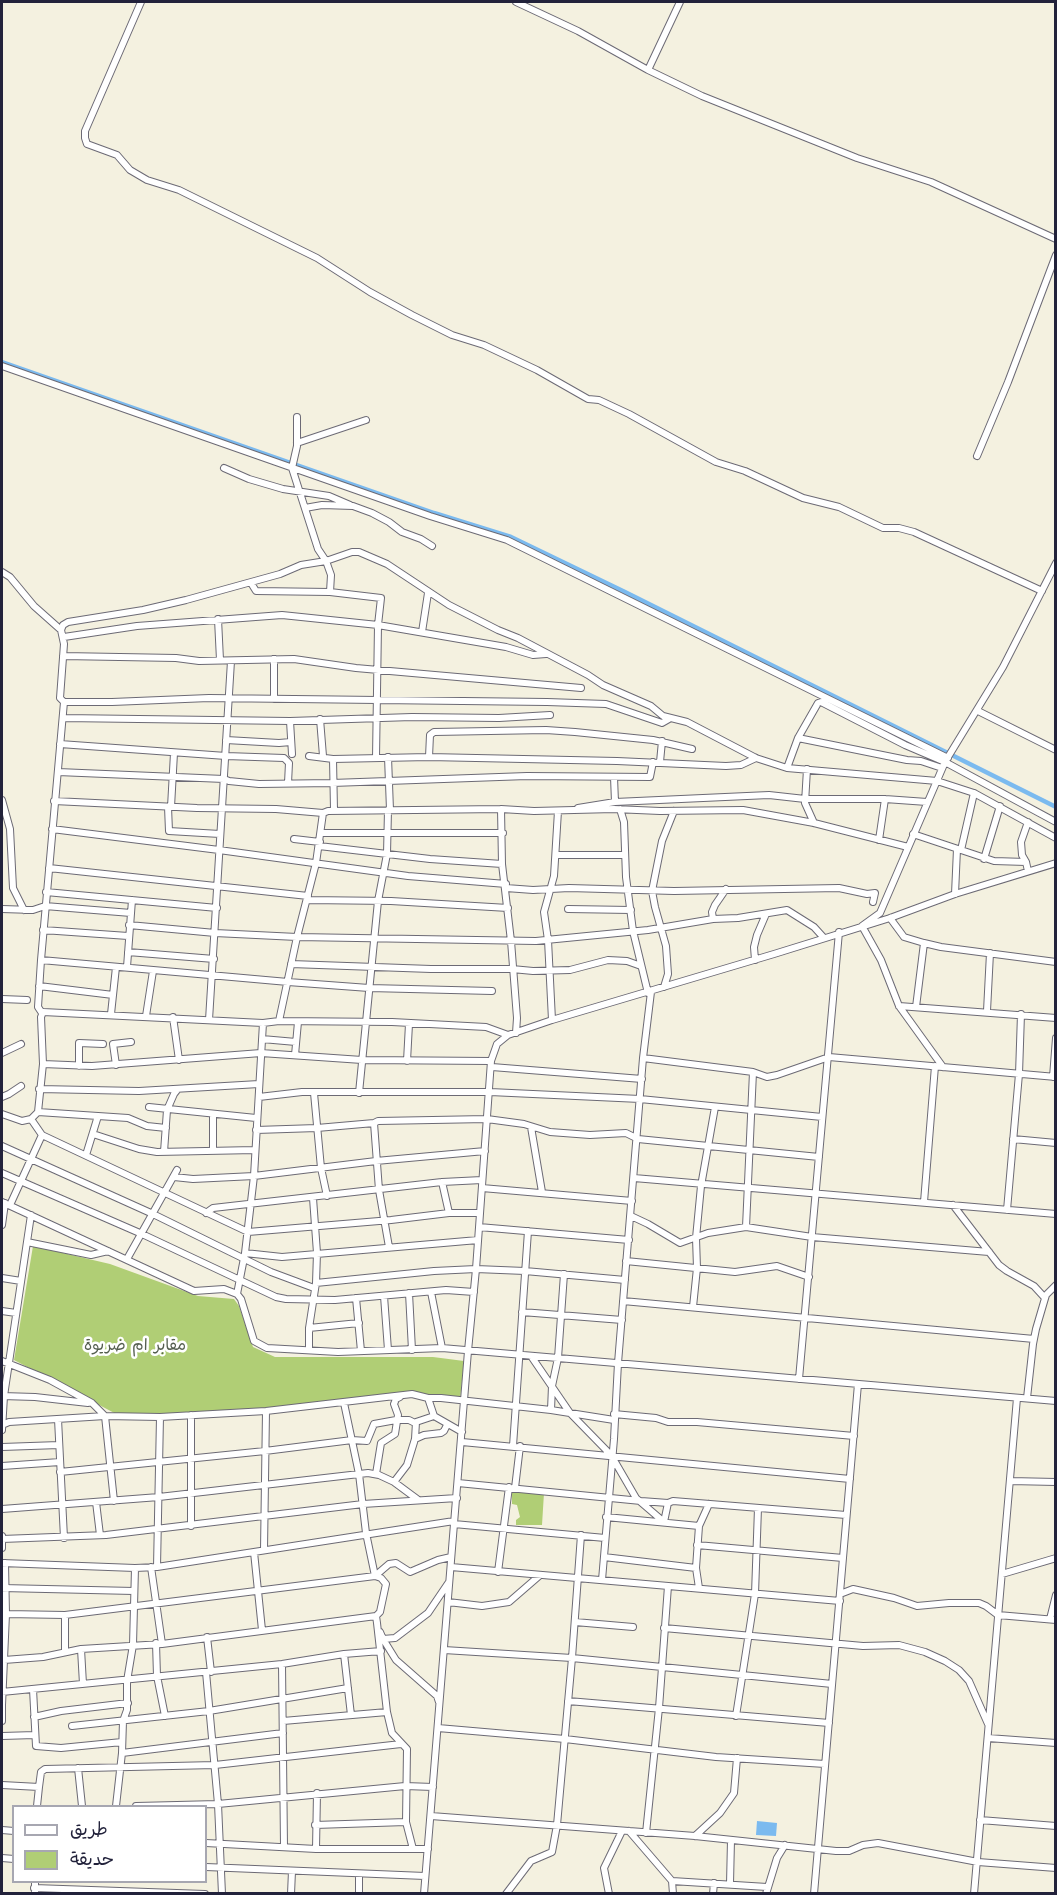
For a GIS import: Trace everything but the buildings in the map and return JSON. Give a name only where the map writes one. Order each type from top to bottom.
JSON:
[{"type":"street","points":[[141,2],[85,131],[87,144],[117,155],[130,170],[147,180],[179,190],[317,258],[370,292],[412,315],[452,335],[484,345],[537,369],[588,399],[599,400],[628,414],[716,462],[745,471],[803,498],[839,507],[883,528],[899,528],[914,532],[1042,591]]},
{"type":"street","points":[[516,2],[578,31],[648,70],[727,106],[857,158],[931,182],[1056,239]]},
{"type":"street","points":[[648,70],[680,2]]},
{"type":"street","points":[[977,456],[1056,255]]},
{"type":"street","points":[[2,366],[516,544],[1056,822]]},
{"type":"street","points":[[297,417],[297,443],[292,468],[318,549],[331,575],[330,592]]},
{"type":"street","points":[[297,443],[366,420]]},
{"type":"street","points":[[224,468],[249,479],[283,489],[329,496],[381,517],[402,532],[432,546]]},
{"type":"street","points":[[305,508],[322,505],[353,506]]},
{"type":"street","points":[[2,1114],[18,1120],[31,1119],[38,1112],[43,1064],[42,1013],[38,1007],[40,960],[63,718],[64,702],[60,698],[62,633],[63,625],[68,622],[160,606],[251,583],[301,565],[326,561],[356,552],[387,564],[428,593],[469,616],[518,638],[603,685],[651,706],[669,719],[687,722],[756,758],[787,768],[937,781],[974,793],[1056,838]]},
{"type":"street","points":[[862,926],[880,913],[945,763],[1003,667],[1056,563]]},
{"type":"street","points":[[2,572],[10,577],[34,606],[62,633],[282,615],[378,625],[506,647],[532,655],[546,654]]},
{"type":"street","points":[[251,583],[256,591],[330,592],[381,598],[378,625],[376,758]]},
{"type":"street","points":[[422,632],[428,593]]},
{"type":"street","points":[[218,619],[220,660]]},
{"type":"street","points":[[63,656],[231,661],[294,659],[581,688]]},
{"type":"street","points":[[274,659],[274,699]]},
{"type":"street","points":[[209,1020],[231,661]]},
{"type":"street","points":[[64,702],[198,698],[606,704],[662,723],[669,719]]},
{"type":"street","points":[[787,768],[798,738],[818,703],[821,702],[945,763]]},
{"type":"street","points":[[978,711],[1056,750]]},
{"type":"street","points":[[63,718],[290,721],[499,718],[550,715]]},
{"type":"street","points":[[320,719],[322,756]]},
{"type":"street","points":[[290,721],[292,754]]},
{"type":"street","points":[[429,757],[430,735],[434,732],[546,730],[662,741],[692,749]]},
{"type":"street","points":[[798,738],[907,760],[945,763]]},
{"type":"street","points":[[226,740],[291,742]]},
{"type":"street","points":[[58,772],[225,779],[259,784],[390,782],[527,776],[650,777],[657,762],[662,741]]},
{"type":"street","points":[[60,744],[286,759],[289,763],[288,783]]},
{"type":"street","points":[[174,753],[169,831],[220,834]]},
{"type":"street","points":[[309,756],[333,759],[429,757],[657,762],[726,766],[741,765],[756,758]]},
{"type":"street","points":[[359,1093],[378,901],[387,854],[390,782],[388,757]]},
{"type":"street","points":[[333,759],[334,810]]},
{"type":"street","points":[[615,802],[617,761]]},
{"type":"street","points":[[807,769],[806,807],[814,823]]},
{"type":"street","points":[[955,894],[959,850],[974,793]]},
{"type":"street","points":[[568,810],[615,802],[769,795],[927,802]]},
{"type":"street","points":[[879,840],[885,799]]},
{"type":"street","points":[[2,800],[10,829],[13,888],[24,910]]},
{"type":"street","points":[[54,801],[170,807],[276,809],[323,813],[334,810],[501,809],[534,812],[620,809],[743,810],[814,823],[908,847]]},
{"type":"street","points":[[984,859],[1000,806]]},
{"type":"street","points":[[501,809],[502,864],[512,941],[516,1033]]},
{"type":"street","points":[[602,1580],[649,992],[633,931],[624,822],[620,809]]},
{"type":"street","points":[[552,1020],[548,940],[544,912],[556,855],[558,810]]},
{"type":"street","points":[[664,987],[668,974],[666,946],[654,907],[652,891],[662,841],[674,811]]},
{"type":"street","points":[[279,1021],[316,862],[323,813]]},
{"type":"street","points":[[1028,822],[1021,842],[1022,855],[1028,871]]},
{"type":"street","points":[[52,829],[316,862],[384,873],[533,890],[839,888],[867,894],[875,893],[873,902]]},
{"type":"street","points":[[321,833],[503,833]]},
{"type":"street","points":[[913,834],[984,859],[1026,862]]},
{"type":"street","points":[[294,839],[387,854],[502,864]]},
{"type":"street","points":[[556,855],[625,855]]},
{"type":"street","points":[[424,1893],[482,1180],[492,1064],[497,1044],[508,1035],[552,1020],[890,918],[955,894],[1056,863]]},
{"type":"street","points":[[49,868],[218,885],[308,898],[508,908]]},
{"type":"street","points":[[713,919],[712,912],[715,905],[726,889]]},
{"type":"street","points":[[46,892],[217,908]]},
{"type":"street","points":[[127,967],[132,900]]},
{"type":"street","points":[[2,909],[33,910],[45,906],[131,913]]},
{"type":"street","points":[[568,909],[631,910]]},
{"type":"street","points":[[33,910],[42,920],[44,918]]},
{"type":"street","points":[[129,925],[215,933],[297,937],[512,941],[548,940],[661,928],[787,910],[814,927],[824,938]]},
{"type":"street","points":[[755,960],[757,935],[766,914]]},
{"type":"street","points":[[890,918],[904,937],[924,943],[1056,962]]},
{"type":"street","points":[[862,926],[881,960],[899,1006],[939,1066],[924,1202]]},
{"type":"street","points":[[43,930],[128,936]]},
{"type":"street","points":[[800,1379],[839,932]]},
{"type":"street","points":[[916,1007],[924,943]]},
{"type":"street","points":[[128,951],[214,959]]},
{"type":"street","points":[[987,1011],[990,954]]},
{"type":"street","points":[[40,960],[213,977],[369,988],[492,991]]},
{"type":"street","points":[[291,964],[371,968],[549,971],[570,970],[608,960],[627,961],[641,966]]},
{"type":"street","points":[[111,1014],[116,967]]},
{"type":"street","points":[[146,1016],[153,971]]},
{"type":"street","points":[[39,986],[113,995]]},
{"type":"street","points":[[2,999],[27,1000]]},
{"type":"street","points":[[899,1006],[1056,1018]]},
{"type":"street","points":[[42,1013],[111,1014],[263,1023],[279,1021],[486,1027],[508,1035]]},
{"type":"street","points":[[1006,1210],[1019,1074],[1021,1014]]},
{"type":"street","points":[[173,1017],[179,1060]]},
{"type":"street","points":[[295,1055],[298,1022]]},
{"type":"street","points":[[237,1294],[248,1232],[254,1176],[263,1023]]},
{"type":"street","points":[[407,1061],[409,1024]]},
{"type":"street","points":[[643,1058],[753,1072],[767,1077],[829,1057],[1054,1077],[1056,1038]]},
{"type":"street","points":[[262,1039],[296,1041]]},
{"type":"street","points":[[116,1065],[113,1044],[132,1042]]},
{"type":"street","points":[[79,1066],[79,1043],[103,1044]]},
{"type":"street","points":[[2,1053],[21,1044]]},
{"type":"street","points":[[43,1064],[116,1065],[261,1053],[362,1060],[492,1064],[642,1079]]},
{"type":"street","points":[[746,1227],[753,1072]]},
{"type":"street","points":[[39,1089],[139,1091],[259,1084]]},
{"type":"street","points":[[2,1097],[21,1086]]},
{"type":"street","points":[[164,1152],[167,1110],[174,1094],[179,1089]]},
{"type":"street","points":[[259,1097],[314,1093],[490,1092],[640,1099],[822,1118]]},
{"type":"street","points":[[314,1093],[321,1168],[327,1196]]},
{"type":"street","points":[[149,1107],[256,1118]]},
{"type":"street","points":[[693,1307],[701,1186],[715,1107]]},
{"type":"street","points":[[38,1112],[128,1118],[147,1126],[166,1128]]},
{"type":"street","points":[[213,1114],[213,1151]]},
{"type":"street","points":[[86,1155],[98,1116]]},
{"type":"street","points":[[31,1119],[42,1136],[248,1232],[449,1213],[480,1213]]},
{"type":"street","points":[[256,1130],[317,1128],[378,1121],[488,1119],[550,1132],[590,1136],[626,1133],[638,1139],[819,1158]]},
{"type":"street","points":[[374,1123],[379,1190],[389,1247]]},
{"type":"street","points":[[531,1127],[542,1192]]},
{"type":"street","points":[[93,1134],[139,1149],[164,1152],[255,1150]]},
{"type":"street","points":[[2,1223],[6,1204],[21,1182],[42,1136]]},
{"type":"street","points":[[1013,1139],[1056,1143]]},
{"type":"street","points":[[2,1146],[244,1256],[271,1272],[315,1286],[476,1269],[625,1280]]},
{"type":"street","points":[[174,1177],[193,1179],[254,1176],[485,1151]]},
{"type":"street","points":[[127,1259],[177,1170]]},
{"type":"street","points":[[2,1173],[142,1234],[276,1297],[313,1300],[409,1293],[474,1292]]},
{"type":"street","points":[[634,1178],[701,1186],[816,1193],[1056,1214]]},
{"type":"street","points":[[206,1213],[213,1208],[442,1182],[482,1180]]},
{"type":"street","points":[[442,1182],[449,1213]]},
{"type":"street","points":[[482,1188],[632,1201]]},
{"type":"street","points":[[309,1350],[309,1328],[317,1253],[313,1198]]},
{"type":"street","points":[[6,1204],[194,1291],[224,1290],[237,1294],[241,1299],[255,1342],[267,1348],[361,1351],[442,1348],[1056,1401]]},
{"type":"street","points":[[953,1205],[989,1252],[1007,1271],[1034,1286],[1045,1298]]},
{"type":"street","points":[[2,1430],[3,1396],[11,1364],[16,1313],[31,1215]]},
{"type":"street","points":[[631,1216],[680,1243],[724,1230],[746,1227],[812,1237],[989,1252]]},
{"type":"street","points":[[479,1227],[629,1240]]},
{"type":"street","points":[[498,1572],[503,1529],[512,1488],[516,1446],[515,1407],[528,1231]]},
{"type":"street","points":[[244,1256],[282,1257],[478,1240]]},
{"type":"street","points":[[27,1242],[91,1255],[108,1251]]},
{"type":"street","points":[[626,1261],[735,1272],[777,1266],[809,1277]]},
{"type":"street","points":[[551,1410],[552,1386],[558,1358],[564,1274]]},
{"type":"street","points":[[2,1278],[21,1281]]},
{"type":"street","points":[[1028,1398],[1034,1339],[1045,1298],[1056,1285]]},
{"type":"street","points":[[431,1292],[442,1348]]},
{"type":"street","points":[[409,1293],[412,1350]]},
{"type":"street","points":[[384,1296],[388,1350]]},
{"type":"street","points":[[356,1298],[361,1351]]},
{"type":"street","points":[[623,1301],[1034,1339]]},
{"type":"street","points":[[2,1311],[16,1313]]},
{"type":"street","points":[[522,1312],[622,1320]]},
{"type":"street","points":[[309,1328],[359,1323]]},
{"type":"street","points":[[531,1356],[570,1413],[611,1455],[636,1498],[664,1522]]},
{"type":"street","points":[[2,1360],[50,1380],[92,1403],[105,1416],[114,1501]]},
{"type":"street","points":[[814,1893],[858,1384]]},
{"type":"street","points":[[376,1474],[381,1443],[395,1434],[398,1415],[394,1404],[396,1399],[404,1395]]},
{"type":"street","points":[[2,1425],[105,1416],[160,1417],[266,1411],[415,1395],[570,1413],[854,1436]]},
{"type":"street","points":[[3,1396],[92,1403]]},
{"type":"street","points":[[428,1398],[434,1416],[462,1432]]},
{"type":"street","points":[[974,1893],[1017,1398]]},
{"type":"street","points":[[344,1403],[359,1474],[366,1533],[375,1576]]},
{"type":"street","points":[[264,1550],[266,1411]]},
{"type":"street","points":[[191,1415],[191,1526]]},
{"type":"street","points":[[60,1472],[352,1440],[368,1441],[374,1424],[396,1420],[409,1420],[416,1423],[434,1416]]},
{"type":"street","points":[[160,1417],[159,1530],[154,1567],[159,1643],[157,1676],[165,1716]]},
{"type":"street","points":[[58,1419],[64,1538]]},
{"type":"street","points":[[394,1482],[406,1469],[415,1438],[416,1423]]},
{"type":"street","points":[[415,1438],[441,1433],[447,1425]]},
{"type":"street","points":[[462,1442],[850,1479]]},
{"type":"street","points":[[2,1447],[59,1445]]},
{"type":"street","points":[[2,1466],[60,1462]]},
{"type":"street","points":[[2,1509],[159,1497],[359,1474],[376,1474],[394,1482],[417,1499]]},
{"type":"street","points":[[1010,1481],[1056,1482]]},
{"type":"street","points":[[458,1483],[641,1501],[668,1503],[673,1501],[846,1515]]},
{"type":"street","points":[[2,1548],[2,1538],[100,1536],[363,1504],[457,1498]]},
{"type":"street","points":[[96,1502],[100,1536]]},
{"type":"street","points":[[664,1522],[668,1503]]},
{"type":"street","points":[[699,1588],[696,1568],[699,1526],[709,1504]]},
{"type":"street","points":[[736,1716],[755,1593],[758,1508]]},
{"type":"street","points":[[606,1518],[699,1526]]},
{"type":"street","points":[[2,1721],[3,1624],[6,1614],[3,1563],[154,1567],[366,1533],[454,1522],[605,1538]]},
{"type":"street","points":[[506,1893],[531,1861],[552,1852],[557,1825],[581,1535]]},
{"type":"street","points":[[697,1545],[843,1558]]},
{"type":"street","points":[[254,1552],[262,1630]]},
{"type":"street","points":[[375,1576],[389,1564],[396,1563],[410,1572],[451,1557]]},
{"type":"street","points":[[604,1557],[696,1568]]},
{"type":"street","points":[[1002,1574],[1056,1558]]},
{"type":"street","points":[[451,1567],[755,1593],[840,1597],[853,1589],[894,1598],[917,1606],[979,1603],[986,1605],[998,1615],[1053,1619],[1056,1595]]},
{"type":"street","points":[[116,1805],[123,1721],[128,1703],[127,1681],[133,1645],[135,1568]]},
{"type":"street","points":[[448,1602],[482,1606],[509,1602],[537,1576],[542,1575]]},
{"type":"street","points":[[4,1660],[43,1657],[81,1649],[159,1643],[376,1616],[380,1612],[386,1587],[384,1580],[375,1576],[65,1615],[6,1614]]},
{"type":"street","points":[[383,1639],[395,1638],[428,1613],[449,1582]]},
{"type":"street","points":[[646,1833],[659,1708],[668,1586]]},
{"type":"street","points":[[3,1587],[134,1591]]},
{"type":"street","points":[[65,1615],[65,1652]]},
{"type":"street","points":[[376,1616],[387,1712],[392,1733],[407,1749],[406,1822],[413,1849]]},
{"type":"street","points":[[575,1622],[633,1627]]},
{"type":"street","points":[[664,1628],[836,1644],[899,1645],[925,1652],[959,1670],[969,1681],[986,1716],[989,1728]]},
{"type":"street","points":[[379,1629],[396,1660],[437,1696],[439,1710]]},
{"type":"street","points":[[207,1637],[209,1711],[218,1804],[222,1893]]},
{"type":"street","points":[[81,1649],[83,1684]]},
{"type":"street","points":[[444,1650],[572,1658],[661,1669],[832,1684]]},
{"type":"street","points":[[2,1692],[127,1681],[381,1651]]},
{"type":"street","points":[[344,1654],[351,1715]]},
{"type":"street","points":[[282,1664],[284,1847]]},
{"type":"street","points":[[72,1726],[209,1711],[348,1688]]},
{"type":"street","points":[[33,1689],[35,1744],[39,1747],[62,1748],[122,1742]]},
{"type":"street","points":[[568,1701],[829,1723]]},
{"type":"street","points":[[34,1717],[61,1711],[128,1703]]},
{"type":"street","points":[[283,1721],[387,1712]]},
{"type":"street","points":[[438,1728],[564,1738],[737,1758],[825,1764]]},
{"type":"street","points":[[122,1753],[282,1734]]},
{"type":"street","points":[[2,1736],[35,1735]]},
{"type":"street","points":[[988,1738],[1056,1743]]},
{"type":"street","points":[[37,1805],[41,1772],[45,1769],[214,1765],[401,1744]]},
{"type":"street","points":[[694,1836],[720,1813],[734,1793],[737,1758]]},
{"type":"street","points":[[78,1768],[82,1805]]},
{"type":"street","points":[[2,1785],[39,1786]]},
{"type":"street","points":[[177,1805],[218,1804],[405,1786],[433,1787]]},
{"type":"street","points":[[316,1848],[317,1793]]},
{"type":"street","points":[[431,1816],[694,1836],[836,1851],[849,1851],[862,1845],[879,1843],[978,1862],[1056,1868]]},
{"type":"street","points":[[980,1820],[1056,1826]]},
{"type":"street","points":[[315,1825],[406,1822]]},
{"type":"street","points":[[626,1831],[672,1881],[674,1893]]},
{"type":"street","points":[[609,1893],[604,1868],[626,1831]]},
{"type":"street","points":[[730,1884],[731,1840]]},
{"type":"street","points":[[207,1843],[316,1848],[428,1849]]},
{"type":"street","points":[[672,1881],[730,1884],[766,1890],[777,1858],[785,1845]]},
{"type":"street","points":[[207,1867],[425,1876]]},
{"type":"street","points":[[291,1893],[292,1871]]},
{"type":"street","points":[[359,1875],[359,1893]]},
{"type":"street","points":[[714,1883],[714,1893]]},
{"type":"street","points":[[34,1888],[86,1892],[205,1893]]},
{"type":"green space","name":"مقابر ام ضريوة","points":[[33,1246],[110,1264],[198,1296],[234,1299],[239,1306],[253,1347],[275,1357],[433,1357],[464,1361],[460,1400],[409,1394],[283,1408],[120,1416],[14,1360]]},
{"type":"green space","points":[[512,1492],[544,1493],[542,1525],[516,1525],[516,1520],[520,1517],[517,1505],[512,1504]]},
{"type":"water","points":[[757,1821],[777,1823],[776,1836],[756,1835]]},
{"type":"waterway","points":[[2,362],[434,513],[511,537],[1056,807]]}]
